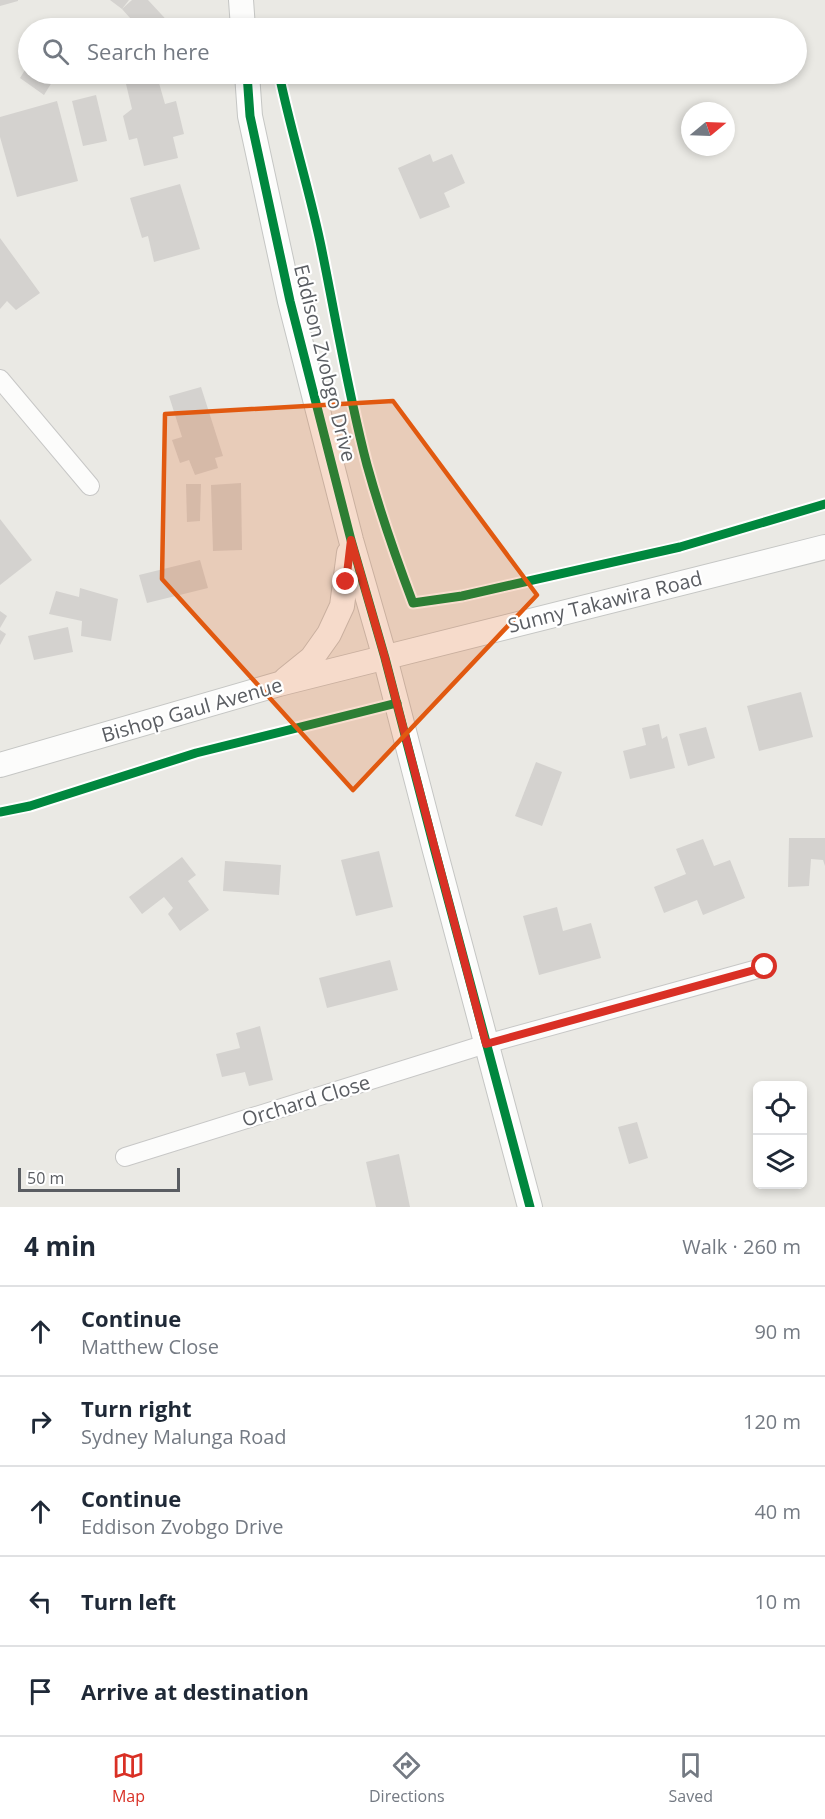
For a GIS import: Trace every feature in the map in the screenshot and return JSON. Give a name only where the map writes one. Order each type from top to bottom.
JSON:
[{"type":"street","points":[[241,0],[242,18]]},
{"type":"street","name":"Eddison Zvobgo Drive","points":[[248,84],[250,116],[290,300],[351,540],[385,658],[530,1207]]},
{"type":"street","points":[[0,379],[90,486]]},
{"type":"street","points":[[279,684],[312,658],[329,634],[342,606],[351,540]]},
{"type":"street","name":"Sunny Takawira Road","points":[[385,658],[825,547]]},
{"type":"street","name":"Bishop Gaul Avenue","points":[[0,765],[279,684],[385,658]]},
{"type":"street","name":"Orchard Close","points":[[125,1157],[486,1044],[765,967]]},
{"type":"highlighted area","points":[[393,401],[537,595],[353,790],[162,579],[165,414]]},
{"type":"building","points":[[0,0],[18,0],[18,1],[0,6]]},
{"type":"building","points":[[110,0],[129,0],[122,9]]},
{"type":"building","points":[[132,0],[148,0],[165,18],[130,18],[122,9]]},
{"type":"building","points":[[28,84],[51,84],[44,95]]},
{"type":"building","points":[[126,84],[159,84],[165,104],[176,101],[184,134],[173,137],[178,158],[144,166],[137,138],[129,140],[123,116],[132,109]]},
{"type":"building","points":[[96,95],[107,141],[83,146],[72,101]]},
{"type":"building","points":[[57,101],[78,181],[17,197],[0,137],[0,117]]},
{"type":"building","points":[[430,154],[433,162],[452,154],[465,183],[444,193],[450,207],[420,219],[398,168]]},
{"type":"building","points":[[180,184],[200,249],[154,262],[148,236],[142,238],[130,198]]},
{"type":"building","points":[[0,238],[40,293],[16,310],[7,301],[0,309]]},
{"type":"building","points":[[201,387],[223,456],[215,458],[218,468],[195,475],[189,460],[180,463],[172,440],[182,437],[169,396]]},
{"type":"building","points":[[241,483],[242,550],[213,551],[211,485]]},
{"type":"building","points":[[186,484],[201,484],[200,521],[187,522]]},
{"type":"building","points":[[0,519],[32,560],[0,585]]},
{"type":"building","points":[[200,560],[208,588],[147,603],[139,575]]},
{"type":"building","points":[[80,588],[118,599],[111,641],[81,636],[82,621],[49,614],[56,591],[79,597]]},
{"type":"building","points":[[0,611],[7,616],[0,628]]},
{"type":"building","points":[[68,627],[73,652],[34,660],[28,636]]},
{"type":"building","points":[[0,630],[6,634],[0,645]]},
{"type":"building","points":[[801,692],[813,737],[759,751],[747,706]]},
{"type":"building","points":[[659,724],[662,739],[667,736],[675,768],[630,779],[623,751],[646,745],[642,728]]},
{"type":"building","points":[[706,727],[715,758],[688,766],[679,734]]},
{"type":"building","points":[[536,762],[562,772],[542,826],[515,816]]},
{"type":"building","points":[[789,838],[825,838],[825,866],[823,860],[811,859],[809,886],[788,887]]},
{"type":"building","points":[[703,839],[714,866],[730,860],[745,898],[703,915],[697,900],[664,913],[654,887],[686,874],[676,849]]},
{"type":"building","points":[[379,851],[393,907],[356,916],[341,860]]},
{"type":"building","points":[[182,857],[196,875],[188,881],[209,910],[180,931],[168,914],[173,908],[164,897],[142,914],[129,897]]},
{"type":"building","points":[[225,861],[281,865],[279,895],[223,891]]},
{"type":"building","points":[[557,907],[563,931],[591,923],[601,958],[539,975],[523,916]]},
{"type":"building","points":[[390,960],[398,990],[327,1008],[319,978]]},
{"type":"building","points":[[260,1026],[273,1080],[249,1086],[245,1072],[222,1077],[216,1054],[240,1048],[236,1033]]},
{"type":"building","points":[[637,1122],[648,1158],[629,1164],[618,1127]]},
{"type":"building","points":[[399,1154],[410,1207],[376,1207],[366,1162]]},
{"type":"cycle path","points":[[248,84],[250,116],[290,301],[351,540],[385,658],[530,1207]]},
{"type":"cycle path","points":[[281,84],[316,224],[360,438],[388,535],[413,603],[462,596],[680,547],[825,504]]},
{"type":"cycle path","points":[[0,812],[30,806],[196,753],[397,703]]},
{"type":"route","points":[[346,582],[351,540],[385,658],[486,1044],[765,967]]}]
